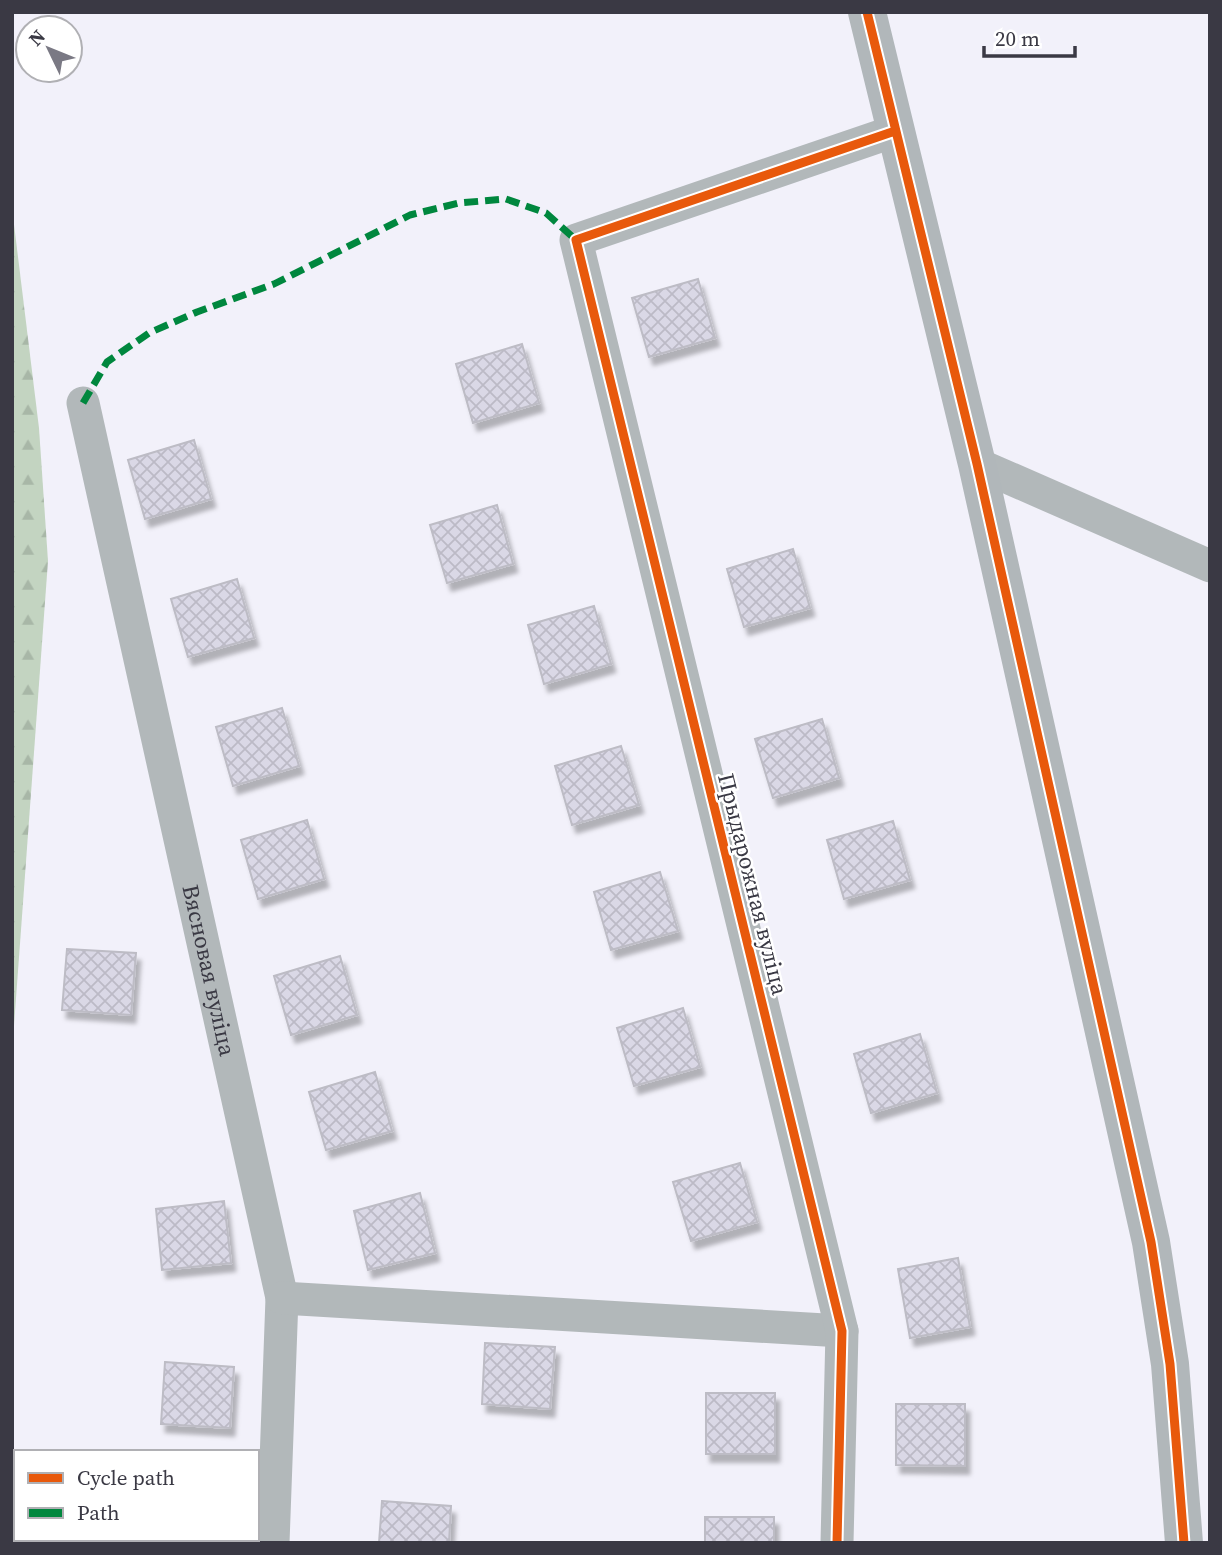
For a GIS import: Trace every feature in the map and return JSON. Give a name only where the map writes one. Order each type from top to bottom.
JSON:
[{"type":"street","points":[[867,12],[977,464],[1151,1242],[1170,1364],[1184,1543]]},
{"type":"street","name":"Прыдарожная вуліца","points":[[837,1543],[842,1331],[576,240],[895,131]]},
{"type":"street","name":"Вясновая вуліца","points":[[83,403],[282,1298],[273,1543]]},
{"type":"street","points":[[977,464],[1210,566]]},
{"type":"street","points":[[282,1298],[842,1331]]},
{"type":"green space","points":[[12,208],[39,428],[48,561],[12,1053]]},
{"type":"building","points":[[698,279],[715,338],[649,357],[632,298]]},
{"type":"building","points":[[522,344],[539,403],[473,423],[456,364]]},
{"type":"building","points":[[194,440],[211,499],[145,519],[128,460]]},
{"type":"building","points":[[497,505],[513,564],[447,583],[430,525]]},
{"type":"building","points":[[793,549],[810,608],[744,627],[727,569]]},
{"type":"building","points":[[237,579],[254,638],[188,657],[171,599]]},
{"type":"building","points":[[594,606],[611,664],[544,684],[528,625]]},
{"type":"building","points":[[282,708],[299,766],[233,786],[216,727]]},
{"type":"building","points":[[822,719],[839,778],[773,798],[755,739]]},
{"type":"building","points":[[621,746],[639,805],[572,825],[555,766]]},
{"type":"building","points":[[307,820],[324,879],[258,899],[241,840]]},
{"type":"building","points":[[893,821],[910,880],[844,899],[827,840]]},
{"type":"building","points":[[660,872],[678,931],[611,950],[594,892]]},
{"type":"building","points":[[67,949],[136,953],[131,1015],[62,1010]]},
{"type":"building","points":[[340,956],[357,1015],[291,1035],[274,976]]},
{"type":"building","points":[[683,1008],[700,1067],[634,1086],[617,1028]]},
{"type":"building","points":[[920,1034],[937,1093],[871,1113],[854,1054]]},
{"type":"building","points":[[375,1072],[392,1131],[326,1150],[309,1092]]},
{"type":"building","points":[[740,1163],[757,1222],[691,1241],[673,1182]]},
{"type":"building","points":[[420,1193],[435,1253],[368,1270],[354,1211]]},
{"type":"building","points":[[224,1201],[231,1263],[162,1270],[156,1209]]},
{"type":"building","points":[[958,1258],[970,1327],[910,1338],[898,1269]]},
{"type":"building","points":[[485,1343],[555,1347],[550,1409],[482,1404]]},
{"type":"building","points":[[165,1362],[234,1367],[230,1428],[161,1424]]},
{"type":"building","points":[[706,1393],[775,1393],[775,1454],[706,1454]]},
{"type":"building","points":[[896,1404],[965,1404],[965,1466],[896,1465]]},
{"type":"building","points":[[382,1501],[451,1506],[449,1543],[379,1543]]},
{"type":"building","points":[[705,1517],[774,1517],[774,1543],[705,1543]]},
{"type":"building","points":[[149,1541],[218,1541],[218,1543]]},
{"type":"marked path","points":[[83,403],[107,362],[149,333],[274,284],[410,215],[459,203],[506,199],[546,213],[576,240]]},
{"type":"cycle path","points":[[867,12],[977,464],[1151,1242],[1170,1364],[1184,1543]]},
{"type":"cycle path","points":[[837,1543],[842,1331],[576,240],[895,131]]}]
